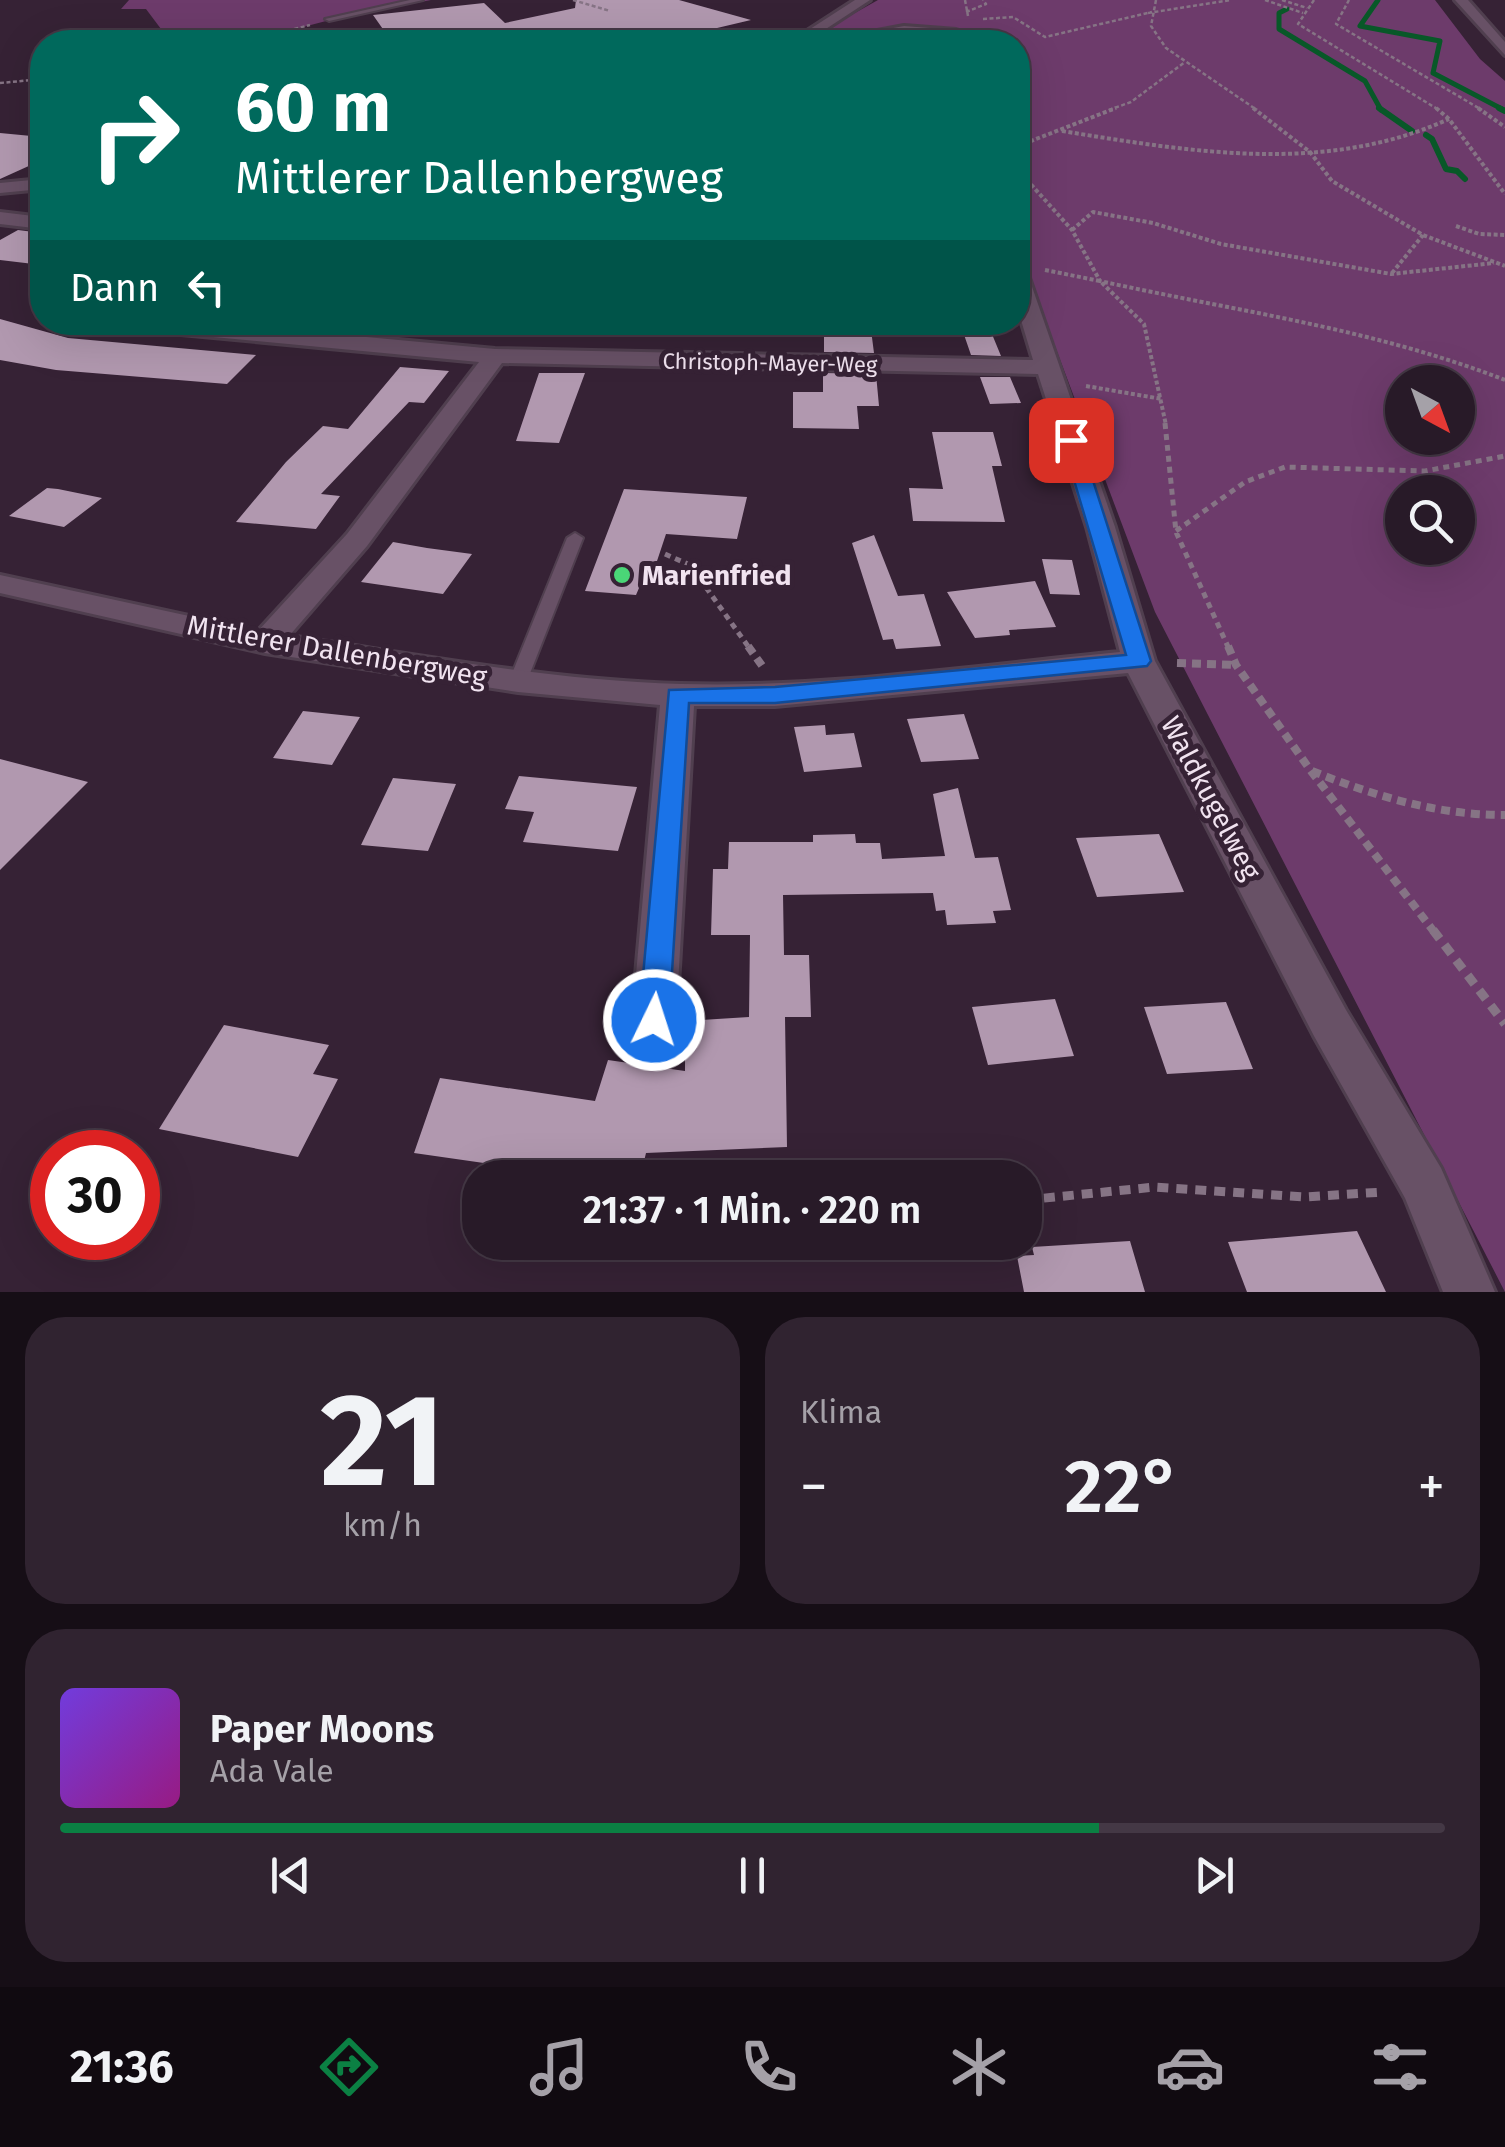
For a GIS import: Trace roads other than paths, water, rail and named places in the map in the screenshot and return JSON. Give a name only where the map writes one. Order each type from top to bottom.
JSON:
[{"type":"street","points":[[816,30],[864,0]]},
{"type":"street","points":[[1460,0],[1505,51]]},
{"type":"street","points":[[0,188],[30,185]]},
{"type":"street","points":[[0,218],[30,222]]},
{"type":"street","name":"Waldkugelweg","points":[[1030,296],[1048,374],[1101,528],[1139,661],[1330,1022],[1424,1185],[1469,1292]]},
{"type":"street","name":"Christoph-Mayer-Weg","points":[[268,335],[494,356],[1048,374]]},
{"type":"street","points":[[265,643],[357,540],[494,356]]},
{"type":"street","name":"Mittlerer Dallenbergweg","points":[[0,584],[265,643],[518,681],[678,695],[775,695],[1139,661]]},
{"type":"street","points":[[654,1020],[678,695]]},
{"type":"lane","points":[[329,20],[420,0]]},
{"type":"lane","points":[[518,681],[575,538]]},
{"type":"waterway","points":[[1378,0],[1360,26],[1440,41],[1433,73],[1504,110]]},
{"type":"waterway","points":[[1287,9],[1279,13],[1279,29],[1365,81],[1380,109]]},
{"type":"waterway","points":[[1499,108],[1505,111]]},
{"type":"waterway","points":[[1380,109],[1412,131]]},
{"type":"waterway","points":[[1426,135],[1432,139],[1446,169],[1457,171],[1465,179]]},
{"type":"place","name":"Marienfried","points":[[622,575]]}]
